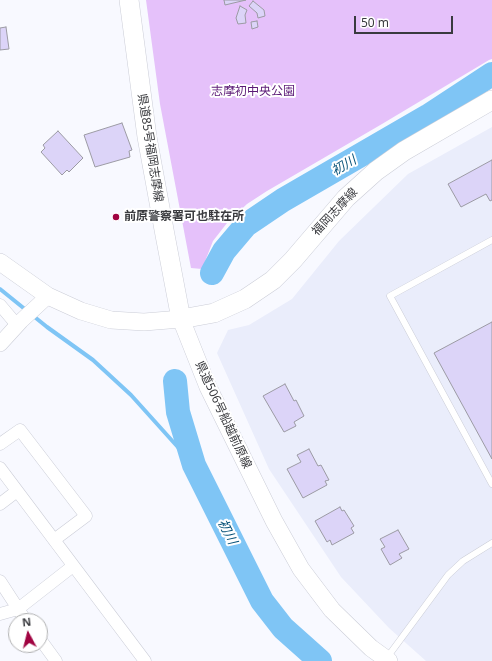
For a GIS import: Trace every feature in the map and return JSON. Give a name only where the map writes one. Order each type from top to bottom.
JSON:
[{"type":"main road","name":"県道85号福岡志摩線","points":[[130,0],[147,137],[164,236],[181,319]]},
{"type":"main road","name":"福岡志摩線","points":[[181,319],[214,313],[245,299],[267,284],[293,260],[346,198],[376,171],[404,151],[492,100]]},
{"type":"main road","points":[[0,262],[48,296],[81,311],[112,320],[144,322],[181,319]]},
{"type":"main road","name":"県道506号船越前原線","points":[[181,319],[208,387],[274,521],[301,569],[332,610],[371,648],[388,660]]},
{"type":"street","points":[[0,344],[19,323],[48,296]]},
{"type":"street","points":[[0,305],[19,323]]},
{"type":"street","points":[[0,444],[20,430],[86,516],[54,540]]},
{"type":"street","points":[[0,468],[145,661]]},
{"type":"street","points":[[0,504],[17,491]]},
{"type":"street","points":[[0,614],[18,610],[73,566]]},
{"type":"street","points":[[0,581],[20,613]]},
{"type":"street","points":[[48,650],[56,661]]},
{"type":"lane","points":[[492,240],[390,296],[492,484]]},
{"type":"lane","points":[[388,660],[448,575],[463,560],[492,544]]},
{"type":"shaded area","points":[[492,127],[492,661],[426,661],[389,628],[341,577],[269,469],[217,353],[228,330],[249,325],[292,299],[339,241],[408,174]]},
{"type":"green space","name":"志摩初中央公園","points":[[146,0],[492,0],[492,59],[247,204],[227,223],[213,241],[202,269],[191,268],[160,104]]},
{"type":"building","points":[[224,0],[246,0],[225,5]]},
{"type":"building","points":[[253,1],[264,10],[265,16],[258,18],[257,13],[249,6]]},
{"type":"building","points":[[240,6],[247,10],[245,15],[246,23],[238,24],[236,18]]},
{"type":"building","points":[[257,21],[258,27],[252,29],[251,22]]},
{"type":"building","points":[[6,27],[9,49],[0,50],[0,28]]},
{"type":"building","points":[[122,123],[132,150],[129,151],[130,157],[95,167],[84,135]]},
{"type":"building","points":[[58,131],[83,158],[69,172],[67,170],[62,175],[41,152],[45,148],[43,145]]},
{"type":"building","points":[[492,160],[492,200],[490,201],[486,194],[461,207],[448,184]]},
{"type":"building","points":[[492,322],[492,459],[434,353]]},
{"type":"building","points":[[285,384],[294,401],[296,400],[304,416],[294,422],[296,426],[284,432],[263,396]]},
{"type":"building","points":[[309,449],[318,466],[321,465],[329,480],[325,481],[327,485],[303,498],[287,469],[301,462],[297,455]]},
{"type":"building","points":[[340,507],[342,511],[344,510],[354,526],[351,528],[354,533],[332,545],[330,540],[327,542],[315,521]]},
{"type":"building","points":[[398,530],[409,549],[399,554],[402,558],[390,565],[381,549],[385,547],[380,539]]},
{"type":"waterway","name":"初川","points":[[212,273],[224,251],[246,225],[283,200],[428,116],[492,74]]},
{"type":"waterway","points":[[0,289],[47,327],[93,360],[131,395],[194,465]]},
{"type":"waterway","name":"初川","points":[[175,381],[178,412],[194,465],[262,601],[283,628],[320,661]]},
{"type":"place","name":"前原警察署可也駐在所","points":[[116,217]]}]
